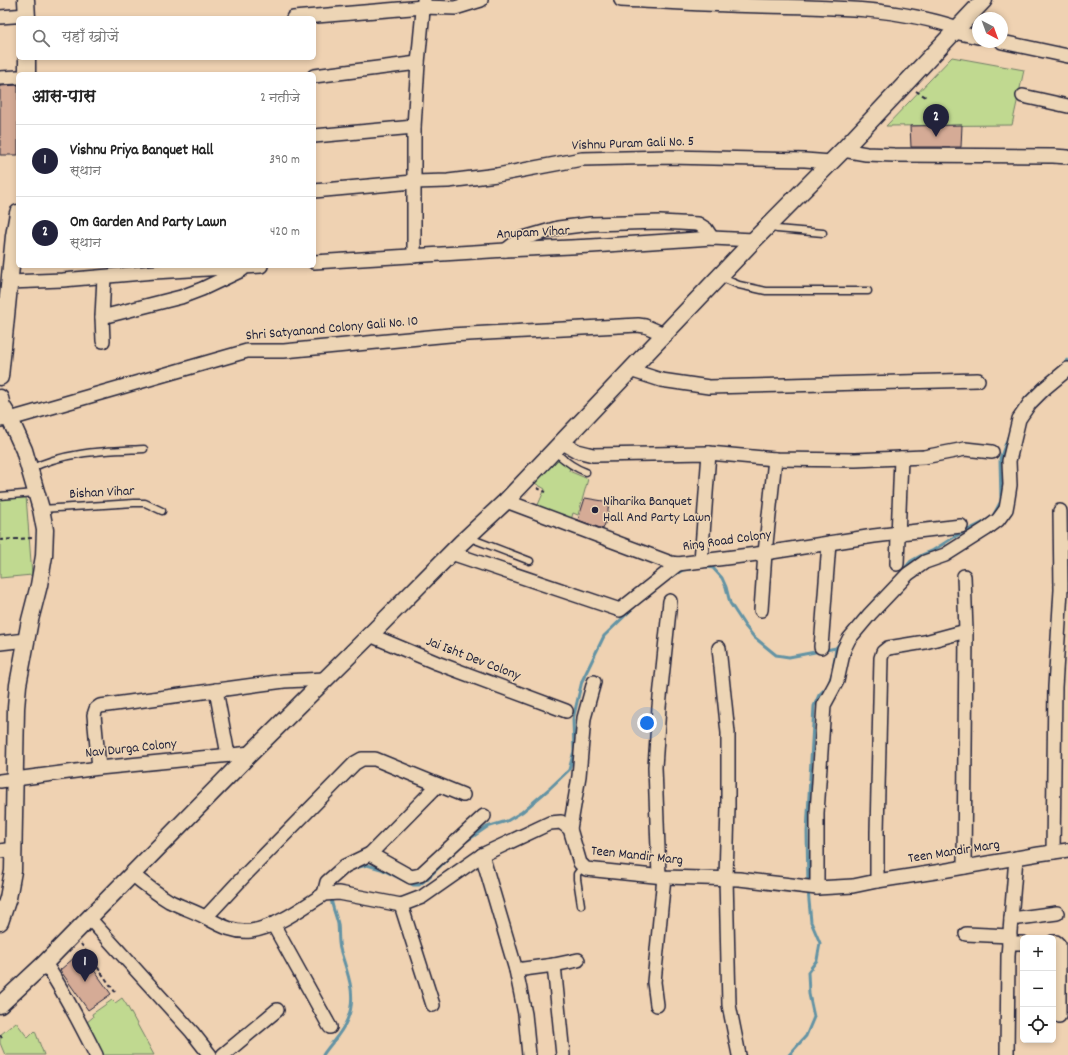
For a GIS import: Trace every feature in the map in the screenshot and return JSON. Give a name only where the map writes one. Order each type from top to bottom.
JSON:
[{"type":"street","points":[[310,16],[424,3],[455,8],[481,0]]},
{"type":"street","points":[[621,0],[710,5],[831,8],[898,14],[942,23],[956,30],[972,35]]},
{"type":"street","points":[[0,1004],[45,963],[451,552],[506,501],[719,276],[843,150],[984,0]]},
{"type":"street","points":[[414,256],[414,127],[424,3]]},
{"type":"street","points":[[0,18],[26,11]]},
{"type":"street","points":[[1008,43],[1068,56]]},
{"type":"street","points":[[27,60],[27,72]]},
{"type":"street","points":[[316,76],[418,63]]},
{"type":"street","points":[[0,78],[16,77]]},
{"type":"street","points":[[1023,96],[1068,106]]},
{"type":"street","points":[[316,136],[414,127]]},
{"type":"street","points":[[843,150],[878,155],[1068,157]]},
{"type":"street","name":"Vishnu Puram Gali No. 5","points":[[316,191],[413,182],[448,181],[497,175],[582,160],[669,157],[831,162]]},
{"type":"street","points":[[506,250],[520,239],[558,228],[590,224],[660,222],[698,224],[706,229],[712,238]]},
{"type":"street","points":[[0,377],[1,353],[16,224]]},
{"type":"street","name":"Anupam Vihar","points":[[316,262],[712,238],[754,240]]},
{"type":"street","points":[[9,282],[231,268]]},
{"type":"street","points":[[102,317],[181,297],[202,289],[245,268]]},
{"type":"street","points":[[103,341],[102,317],[104,276]]},
{"type":"street","name":"Shri Satyanand Colony Gali No. 10","points":[[5,419],[247,351],[284,351],[458,335],[638,325],[645,326],[664,334]]},
{"type":"street","points":[[812,888],[824,705],[837,681],[844,649],[849,639],[870,614],[908,574],[925,562],[944,555],[986,530],[998,520],[1006,509],[1010,486],[1009,461],[1019,419],[1030,403],[1068,369]]},
{"type":"street","points":[[630,370],[661,380],[709,387],[978,380]]},
{"type":"street","points":[[0,398],[5,419],[24,450],[37,493],[45,530],[44,556],[39,585],[30,620],[18,685],[8,780],[6,850],[13,871],[8,898],[0,922]]},
{"type":"street","points":[[557,447],[593,455],[709,452],[775,459],[855,460],[924,457],[965,449],[992,452]]},
{"type":"street","points":[[701,562],[709,452]]},
{"type":"street","points":[[897,564],[902,458]]},
{"type":"street","points":[[761,610],[765,553],[775,459]]},
{"type":"street","name":"Ring Road Colony","points":[[506,501],[671,563],[678,564],[765,553],[898,533],[961,526]]},
{"type":"street","points":[[1053,852],[1055,687],[1061,590],[1060,511]]},
{"type":"street","points":[[821,647],[829,543]]},
{"type":"street","points":[[451,552],[620,610],[678,564]]},
{"type":"street","points":[[964,576],[966,631],[964,867]]},
{"type":"street","points":[[657,1005],[654,982],[661,877],[655,767],[670,601]]},
{"type":"street","points":[[877,881],[881,658],[883,652],[888,648],[925,642],[966,631]]},
{"type":"street","name":"Jai Isht Dev Colony","points":[[370,635],[437,663],[566,712]]},
{"type":"street","points":[[0,643],[26,640]]},
{"type":"street","points":[[719,648],[728,733],[726,878],[729,1005],[739,1055]]},
{"type":"street","points":[[100,768],[94,715],[96,709],[100,706],[284,681],[325,679]]},
{"type":"street","points":[[132,874],[150,889],[170,901],[206,917],[218,925],[234,930],[251,931],[273,924],[330,893],[401,905],[422,897],[482,855],[550,823],[561,822],[570,829],[579,776],[584,718],[594,682]]},
{"type":"street","points":[[216,690],[228,755]]},
{"type":"street","name":"Nav Durga Colony","points":[[8,780],[100,768],[251,753]]},
{"type":"street","points":[[206,917],[355,762],[368,758],[375,759],[463,795]]},
{"type":"street","points":[[330,893],[327,882],[344,866],[370,854],[438,784]]},
{"type":"street","points":[[370,854],[411,877],[420,875],[484,816]]},
{"type":"street","name":"Teen Mandir Marg","points":[[570,829],[580,863],[586,869],[661,877],[726,878],[812,888],[853,886],[1068,850]]},
{"type":"street","points":[[482,855],[516,970],[525,1014],[529,1055]]},
{"type":"street","points":[[1007,1055],[1009,940],[1016,858]]},
{"type":"street","points":[[401,905],[433,1005]]},
{"type":"street","points":[[1011,919],[1057,913]]},
{"type":"street","points":[[89,918],[192,1032],[210,1055]]},
{"type":"street","points":[[273,924],[330,1027]]},
{"type":"street","points":[[966,934],[1020,942]]},
{"type":"street","points":[[1056,942],[1059,945],[1059,1016]]},
{"type":"street","points":[[516,970],[578,960]]},
{"type":"street","points":[[45,963],[63,991],[96,1055]]},
{"type":"street","points":[[554,965],[563,1055]]},
{"type":"street","points":[[223,1055],[277,1010]]},
{"type":"lane","points":[[768,226],[777,229],[823,233]]},
{"type":"lane","points":[[719,276],[739,285],[766,291],[868,291]]},
{"type":"lane","points":[[557,447],[566,462],[579,470],[586,472]]},
{"type":"lane","points":[[30,469],[42,463],[84,453],[144,449]]},
{"type":"lane","points":[[0,496],[37,493]]},
{"type":"lane","name":"Bishan Vihar","points":[[41,509],[145,503],[162,511]]},
{"type":"lane","points":[[467,537],[530,561]]},
{"type":"lane","points":[[581,905],[576,879],[583,866]]},
{"type":"path","points":[[0,540],[45,537]]},
{"type":"path","points":[[73,934],[115,992]]},
{"type":"green space","points":[[952,57],[1024,70],[1012,125],[886,126]]},
{"type":"green space","points":[[556,458],[570,468],[569,471],[588,479],[578,515],[573,513],[571,520],[537,507],[545,489],[533,482]]},
{"type":"green space","points":[[26,496],[32,575],[0,578],[0,498]]},
{"type":"green space","points":[[122,998],[154,1055],[102,1055],[86,1023],[93,1017],[92,1014],[112,1000],[115,1003]]},
{"type":"green space","points":[[16,1022],[28,1038],[35,1031],[44,1055],[5,1055],[0,1043],[0,1035]]},
{"type":"building","points":[[16,85],[16,155],[0,155],[0,86]]},
{"type":"building","points":[[962,125],[961,147],[911,147],[910,126]]},
{"type":"building","name":"Niharika Banquet Hall And Party Lawn","points":[[585,498],[609,502],[607,518],[603,529],[578,520]]},
{"type":"building","points":[[81,952],[111,994],[88,1010],[60,970]]},
{"type":"waterway","points":[[1062,366],[1068,360]]},
{"type":"waterway","points":[[1026,398],[1040,384]]},
{"type":"waterway","points":[[899,575],[911,561],[932,551],[993,516],[1001,501],[1000,459],[1010,432]]},
{"type":"waterway","points":[[703,566],[713,568],[722,578],[730,603],[745,626],[754,637],[776,655],[789,657],[836,648],[841,641]]},
{"type":"waterway","points":[[671,577],[683,570],[691,569]]},
{"type":"waterway","points":[[855,622],[878,596]]},
{"type":"waterway","points":[[355,868],[367,865],[381,869],[413,885],[419,885],[465,842],[487,827],[507,821],[522,812],[549,789],[569,770],[574,751],[573,719],[582,681],[604,636],[635,606]]},
{"type":"waterway","points":[[808,885],[807,832],[814,706],[819,695],[828,686],[833,671],[836,648]]},
{"type":"waterway","points":[[789,1055],[806,1036],[814,1017],[809,994],[808,972],[817,960],[820,943],[811,922],[808,890]]},
{"type":"waterway","points":[[323,1055],[345,1025],[352,1002],[348,975],[340,949],[338,924],[331,898]]},
{"type":"place","name":"Om Garden And Party Lawn","points":[[936,137]]},
{"type":"place","name":"Niharika Banquet Hall And Party Lawn","points":[[595,510]]},
{"type":"place","name":"Vishnu Priya Banquet Hall","points":[[85,982]]}]
